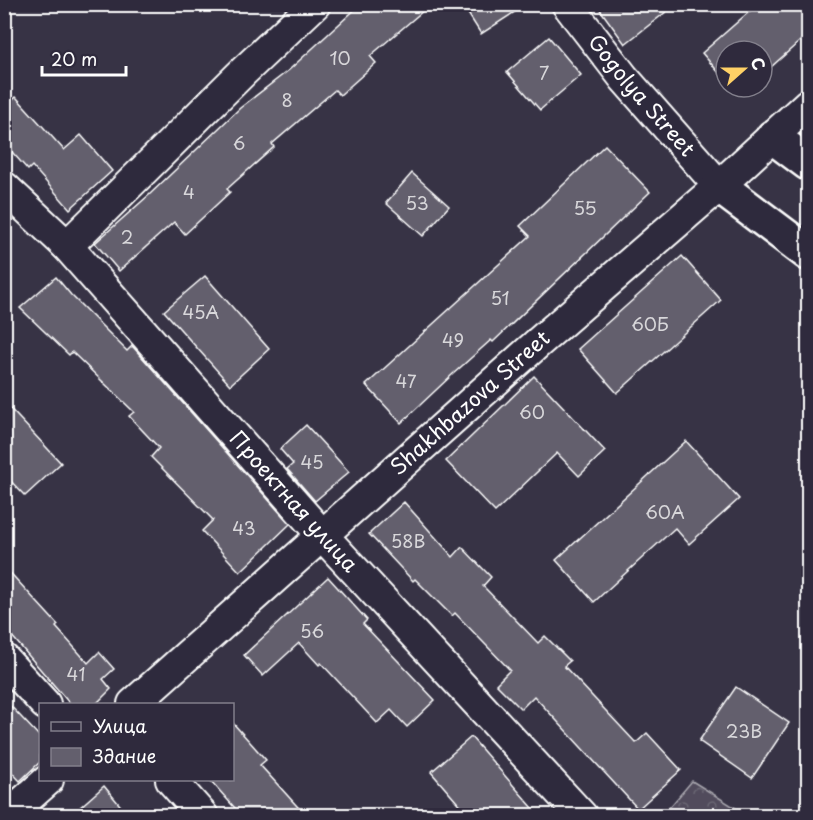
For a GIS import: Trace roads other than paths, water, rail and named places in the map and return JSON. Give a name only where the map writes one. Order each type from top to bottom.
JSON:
[{"type":"street","points":[[67,246],[315,4]]},
{"type":"street","name":"Gogolya Street","points":[[567,4],[624,78],[719,186]]},
{"type":"street","name":"Shakhbazova Street","points":[[135,703],[539,342],[719,186],[808,104]]},
{"type":"street","points":[[773,137],[808,163]]},
{"type":"street","points":[[719,186],[808,253]]},
{"type":"street","name":"Проектная улица","points":[[4,187],[67,246],[323,536],[582,816]]},
{"type":"street","points":[[4,660],[43,703]]},
{"type":"street","points":[[8,816],[47,781]]},
{"type":"street","points":[[172,781],[203,816]]}]
